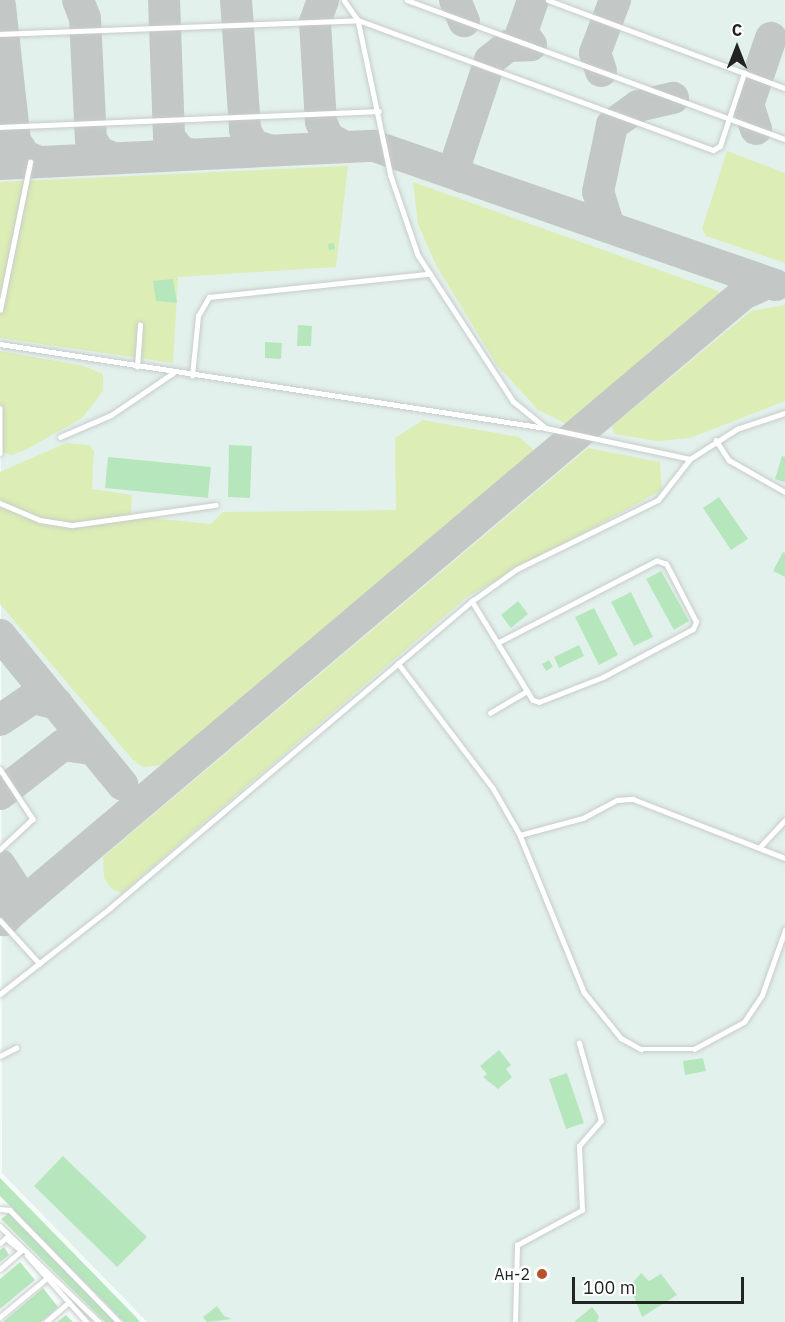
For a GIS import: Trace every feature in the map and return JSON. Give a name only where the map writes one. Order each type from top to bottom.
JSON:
[{"type":"lane","points":[[344,0],[358,20],[391,176],[429,274],[513,401],[546,429]]},
{"type":"lane","points":[[407,0],[785,139]]},
{"type":"lane","points":[[549,0],[785,88]]},
{"type":"lane","points":[[0,34],[358,20],[712,150],[720,146],[744,73]]},
{"type":"lane","points":[[0,127],[379,111]]},
{"type":"lane","points":[[0,310],[30,162]]},
{"type":"lane","points":[[192,376],[198,316],[209,297],[429,274]]},
{"type":"lane","points":[[137,367],[140,325]]},
{"type":"lane","points":[[0,344],[172,373],[546,429],[690,459]]},
{"type":"lane","points":[[60,436],[104,419],[172,373]]},
{"type":"lane","points":[[0,408],[0,453]]},
{"type":"lane","points":[[0,994],[39,964],[472,602],[518,569],[658,500],[690,459],[716,440],[785,413]]},
{"type":"lane","points":[[716,440],[729,460],[785,492]]},
{"type":"lane","points":[[0,503],[40,520],[73,525],[216,504]]},
{"type":"lane","points":[[472,602],[500,642],[527,691],[539,702],[603,677],[693,629],[694,613],[666,564],[657,561],[500,642]]},
{"type":"lane","points":[[399,663],[493,788],[520,835],[584,992],[621,1038],[641,1049],[694,1049],[744,1022],[762,995],[785,930]]},
{"type":"lane","points":[[490,713],[527,691]]},
{"type":"lane","points":[[0,769],[33,819],[0,849]]},
{"type":"lane","points":[[520,835],[583,818],[617,800],[633,800],[785,858]]},
{"type":"lane","points":[[759,848],[785,820]]},
{"type":"lane","points":[[0,920],[39,964]]},
{"type":"lane","points":[[515,1322],[517,1245],[582,1210],[579,1146],[601,1121],[579,1043]]},
{"type":"lane","points":[[0,1056],[16,1048]]},
{"type":"lane","points":[[0,1209],[10,1210],[119,1322]]},
{"type":"lane","points":[[0,1226],[99,1322]]},
{"type":"lane","points":[[0,1243],[6,1238],[22,1250],[87,1322]]},
{"type":"lane","points":[[0,1269],[22,1250]]},
{"type":"lane","points":[[0,1317],[47,1278]]},
{"type":"lane","points":[[46,1322],[69,1302]]},
{"type":"shaded area","points":[[0,0],[785,0],[785,1322],[147,1322],[2,1173]]},
{"type":"green space","points":[[727,151],[785,173],[785,263],[706,236],[702,229]]},
{"type":"green space","points":[[348,166],[336,267],[178,277],[173,363],[0,338],[0,182]]},
{"type":"green space","points":[[413,182],[718,291],[720,297],[571,426],[538,410],[497,365],[436,265],[418,224]]},
{"type":"green space","points":[[785,305],[785,401],[690,438],[657,441],[614,434],[612,426],[751,311]]},
{"type":"green space","points":[[0,351],[84,366],[103,374],[103,391],[82,418],[29,448],[12,455],[0,452]]},
{"type":"green space","points":[[423,420],[519,437],[537,453],[164,765],[143,767],[134,761],[0,604],[0,472],[66,443],[89,445],[94,451],[92,489],[132,495],[131,516],[211,524],[223,512],[396,510],[395,438]]},
{"type":"green space","points":[[588,448],[660,462],[662,490],[468,596],[122,893],[112,889],[104,878],[103,857]]},
{"type":"building","points":[[334,243],[335,249],[329,250],[328,244]]},
{"type":"building","points":[[173,279],[177,303],[156,301],[153,281]]},
{"type":"building","points":[[298,325],[312,326],[311,346],[297,346]]},
{"type":"building","points":[[265,342],[282,343],[281,359],[265,358]]},
{"type":"building","points":[[229,445],[252,446],[250,498],[228,497]]},
{"type":"building","points":[[782,456],[785,457],[785,482],[775,479]]},
{"type":"building","points":[[108,457],[211,467],[208,498],[105,488]]},
{"type":"building","points":[[719,497],[748,539],[731,550],[703,508]]},
{"type":"building","points":[[783,552],[785,553],[785,577],[773,571]]},
{"type":"building","points":[[661,571],[689,621],[674,630],[646,579]]},
{"type":"building","points":[[631,592],[653,637],[634,646],[611,602]]},
{"type":"building","points":[[518,601],[528,614],[511,628],[501,615]]},
{"type":"building","points":[[594,608],[618,655],[599,665],[575,617]]},
{"type":"building","points":[[579,645],[584,656],[559,668],[554,657]]},
{"type":"building","points":[[549,660],[553,667],[546,671],[542,664]]},
{"type":"building","points":[[499,1050],[511,1065],[506,1069],[512,1077],[498,1089],[483,1077],[487,1074],[480,1066]]},
{"type":"building","points":[[703,1058],[706,1071],[685,1075],[683,1061]]},
{"type":"building","points":[[567,1073],[584,1123],[566,1129],[549,1079]]},
{"type":"building","points":[[63,1156],[147,1237],[117,1267],[34,1186]]},
{"type":"building","points":[[0,1178],[140,1322],[124,1322],[0,1196]]},
{"type":"building","points":[[9,1213],[92,1293],[115,1322],[105,1322],[1,1219]]},
{"type":"building","points":[[4,1247],[9,1255],[0,1262],[0,1250]]},
{"type":"building","points":[[20,1262],[35,1280],[0,1309],[0,1279]]},
{"type":"building","points":[[641,1273],[649,1281],[661,1274],[677,1295],[642,1317],[630,1286]]},
{"type":"building","points":[[43,1288],[58,1307],[41,1322],[3,1322]]},
{"type":"building","points":[[217,1306],[224,1316],[232,1319],[207,1322],[203,1317]]},
{"type":"building","points":[[592,1307],[599,1316],[597,1322],[574,1322]]},
{"type":"building","points":[[66,1315],[73,1322],[57,1322]]},
{"type":"taxiway","points":[[78,0],[85,18],[91,139],[99,152],[113,158]]},
{"type":"taxiway","points":[[164,0],[169,137],[181,152],[190,154]]},
{"type":"taxiway","points":[[236,0],[245,130],[253,145],[269,150]]},
{"type":"taxiway","points":[[323,0],[315,22],[321,122],[328,138],[343,146]]},
{"type":"taxiway","points":[[455,0],[464,21]]},
{"type":"taxiway","points":[[531,45],[522,32],[533,0]]},
{"type":"taxiway","points":[[601,71],[595,53],[615,0]]},
{"type":"taxiway","points":[[0,6],[15,141],[25,156],[39,162]]},
{"type":"taxiway","points":[[756,129],[748,105],[771,38]]},
{"type":"taxiway","points":[[462,177],[456,163],[490,60],[508,46],[531,45]]},
{"type":"taxiway","points":[[609,227],[598,192],[612,125],[638,106],[673,98]]},
{"type":"taxiway","points":[[0,164],[374,146],[776,285]]},
{"type":"taxiway","points":[[13,911],[743,294],[768,283]]},
{"type":"taxiway","points":[[0,635],[122,784]]},
{"type":"taxiway","points":[[0,720],[33,698],[57,704]]},
{"type":"taxiway","points":[[0,794],[63,745],[93,749]]},
{"type":"taxiway","points":[[0,865],[17,891],[13,911],[4,920]]},
{"type":"place","name":"Ан-2","points":[[542,1274]]}]
